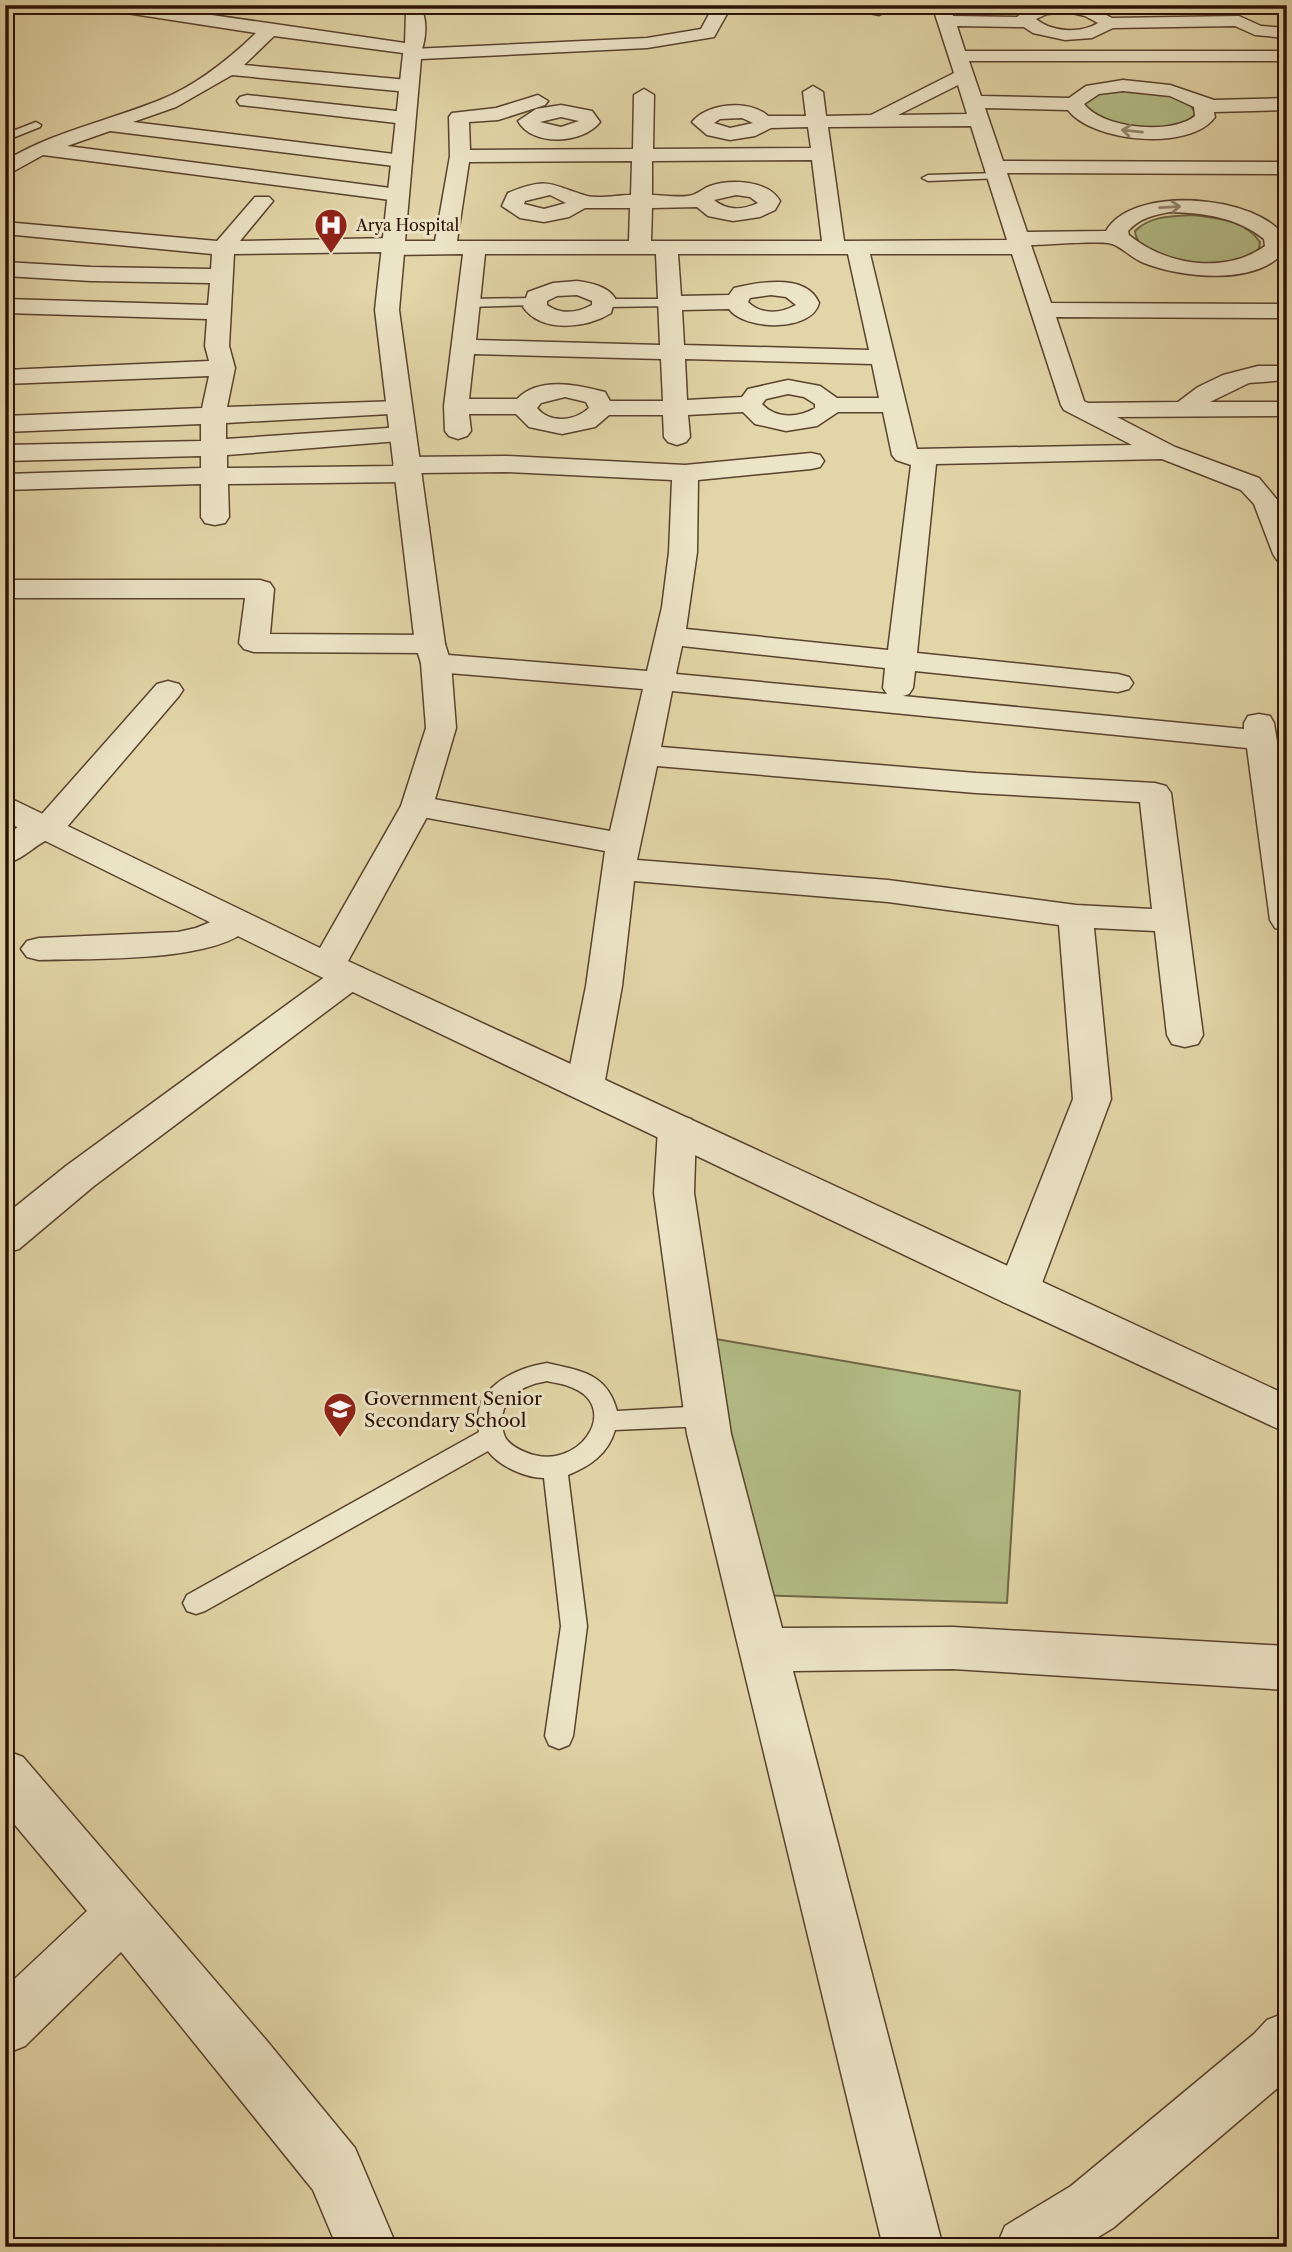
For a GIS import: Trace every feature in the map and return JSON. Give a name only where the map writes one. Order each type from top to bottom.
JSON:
[{"type":"street","points":[[107,5],[270,30],[411,65]]},
{"type":"street","points":[[5,1238],[339,971],[417,806],[440,728],[433,653],[387,310],[405,118],[416,35],[415,11],[409,5]]},
{"type":"street","points":[[229,69],[411,65],[647,43],[708,33],[723,6],[591,5]]},
{"type":"street","points":[[856,5],[879,10],[891,5]]},
{"type":"street","points":[[1026,22],[1031,14],[1062,8],[1088,11],[1108,23]]},
{"type":"street","points":[[1239,21],[1241,17],[1260,11]]},
{"type":"street","points":[[1287,33],[1262,32],[1239,21],[1108,23],[1098,32],[1071,35],[1041,31],[1026,22],[944,13],[1073,405],[1166,452],[1250,484],[1287,485]]},
{"type":"street","points":[[5,171],[39,149],[169,103],[229,69],[270,30]]},
{"type":"street","points":[[871,121],[961,65],[1287,56]]},
{"type":"street","points":[[331,64],[411,65]]},
{"type":"street","points":[[1073,104],[1076,99],[1094,90],[1138,86],[1170,90],[1203,104],[1287,104]]},
{"type":"street","points":[[813,92],[828,202],[868,303],[902,450],[910,457],[1166,452]]},
{"type":"street","points":[[640,248],[644,95]]},
{"type":"street","points":[[247,101],[405,118]]},
{"type":"street","points":[[445,247],[455,200],[460,156],[458,117],[466,114],[498,114],[538,101]]},
{"type":"street","points":[[458,121],[528,121],[542,113],[561,111],[604,122],[702,122],[715,113],[732,111],[758,116],[764,122],[871,121],[1073,104]]},
{"type":"street","points":[[1073,104],[1081,117],[1107,127],[1161,133],[1201,123],[1207,117],[1208,111],[1203,104]]},
{"type":"street","points":[[112,125],[402,161]]},
{"type":"street","points":[[5,139],[39,149],[398,202]]},
{"type":"street","points":[[460,156],[821,154]]},
{"type":"street","points":[[996,174],[1287,169]]},
{"type":"street","points":[[5,171],[32,176]]},
{"type":"street","points":[[996,174],[1287,179]]},
{"type":"street","points":[[455,200],[512,201],[513,205],[524,212],[543,215],[563,212],[576,206],[578,202],[703,201],[709,193],[736,188],[755,191],[769,201],[828,202]]},
{"type":"street","points":[[235,198],[285,204]]},
{"type":"street","points":[[215,517],[213,416],[220,357],[218,312],[223,248],[261,201]]},
{"type":"street","points":[[334,207],[398,202]]},
{"type":"street","points":[[1191,207],[1245,217],[1281,237],[1267,258],[1249,265],[1211,268],[1170,264],[1146,257],[1128,248],[1118,237],[1117,230],[1129,216],[1156,208],[1191,207]]},
{"type":"street","points":[[5,228],[223,248],[846,247],[1018,243],[1118,237]]},
{"type":"street","points":[[458,431],[456,406],[475,247]]},
{"type":"street","points":[[667,248],[677,437]]},
{"type":"street","points":[[5,269],[91,274],[222,276]]},
{"type":"street","points":[[533,302],[543,293],[565,288],[589,290],[604,298],[606,303]]},
{"type":"street","points":[[669,303],[736,302],[745,312],[766,318],[791,316],[807,308],[808,303],[868,303]]},
{"type":"street","points":[[5,306],[218,312]]},
{"type":"street","points":[[1044,319],[1287,311]]},
{"type":"street","points":[[1044,319],[1287,332]]},
{"type":"street","points":[[462,347],[881,357]]},
{"type":"street","points":[[125,349],[220,357]]},
{"type":"street","points":[[5,377],[220,357]]},
{"type":"street","points":[[1184,410],[1195,400],[1226,382],[1248,374],[1287,373]]},
{"type":"street","points":[[788,387],[811,391],[826,400],[828,405],[827,411],[820,417],[797,423],[760,416],[750,404],[757,394],[788,387]]},
{"type":"street","points":[[456,406],[524,407],[533,397],[542,393],[565,390],[596,397],[602,408]]},
{"type":"street","points":[[602,408],[750,404]]},
{"type":"street","points":[[828,405],[891,405]]},
{"type":"street","points":[[524,407],[526,413],[542,423],[568,426],[592,420],[602,408]]},
{"type":"street","points":[[5,424],[399,408]]},
{"type":"street","points":[[1083,410],[1287,409]]},
{"type":"street","points":[[5,453],[214,448],[685,473],[811,461]]},
{"type":"street","points":[[5,482],[214,475],[405,458]]},
{"type":"street","points":[[896,704],[924,465]]},
{"type":"street","points":[[585,1086],[604,986],[621,856],[676,607],[682,552],[685,473]]},
{"type":"street","points":[[1250,484],[1279,513],[1287,554]]},
{"type":"street","points":[[5,589],[260,589],[254,643],[433,653],[658,681],[896,704],[1260,732],[1287,920]]},
{"type":"street","points":[[669,636],[1118,683]]},
{"type":"street","points":[[5,854],[44,827],[168,691]]},
{"type":"street","points":[[643,755],[962,782],[1155,793],[1185,1035]]},
{"type":"street","points":[[417,806],[621,856],[1076,916],[1172,921]]},
{"type":"street","points":[[5,808],[339,971],[1287,1415]]},
{"type":"street","points":[[1018,1291],[1092,1099],[1076,916]]},
{"type":"street","points":[[39,949],[178,943],[205,938],[237,922]]},
{"type":"street","points":[[677,1129],[674,1193],[706,1416],[913,2247]]},
{"type":"street","points":[[763,1650],[953,1648],[1287,1668]]},
{"type":"street","points":[[5,1774],[334,2169],[367,2247]]},
{"type":"street","points":[[5,2026],[123,1913]]},
{"type":"street","points":[[1026,2247],[1092,2207],[1274,2054],[1287,2040]]},
{"type":"lane","points":[[5,139],[36,125]]},
{"type":"lane","points":[[925,165],[929,184],[996,174]]},
{"type":"lane","points":[[467,303],[533,302]]},
{"type":"lane","points":[[606,303],[669,303]]},
{"type":"lane","points":[[547,1371],[582,1379],[597,1390],[606,1405],[608,1421],[603,1438],[592,1452],[575,1462],[555,1468],[533,1467],[516,1461],[501,1451],[492,1437],[489,1422],[491,1407],[499,1393],[512,1382],[547,1371]]},
{"type":"lane","points":[[608,1421],[706,1416]]},
{"type":"lane","points":[[196,1603],[492,1437]]},
{"type":"lane","points":[[555,1468],[574,1626],[559,1736]]},
{"type":"green space","points":[[1128,89],[1156,92],[1177,98],[1186,102],[1195,115],[1166,127],[1129,128],[1106,123],[1082,105],[1096,94]]},
{"type":"green space","points":[[1192,215],[1220,219],[1246,229],[1260,242],[1259,249],[1230,261],[1210,263],[1169,259],[1152,253],[1140,244],[1135,231],[1147,222]]},
{"type":"green space","points":[[704,1337],[1020,1391],[1007,1603],[758,1595]]},
{"type":"place","name":"Arya Hospital","points":[[331,255]]},
{"type":"place","name":"Government Senior Secondary School","points":[[340,1439]]}]
